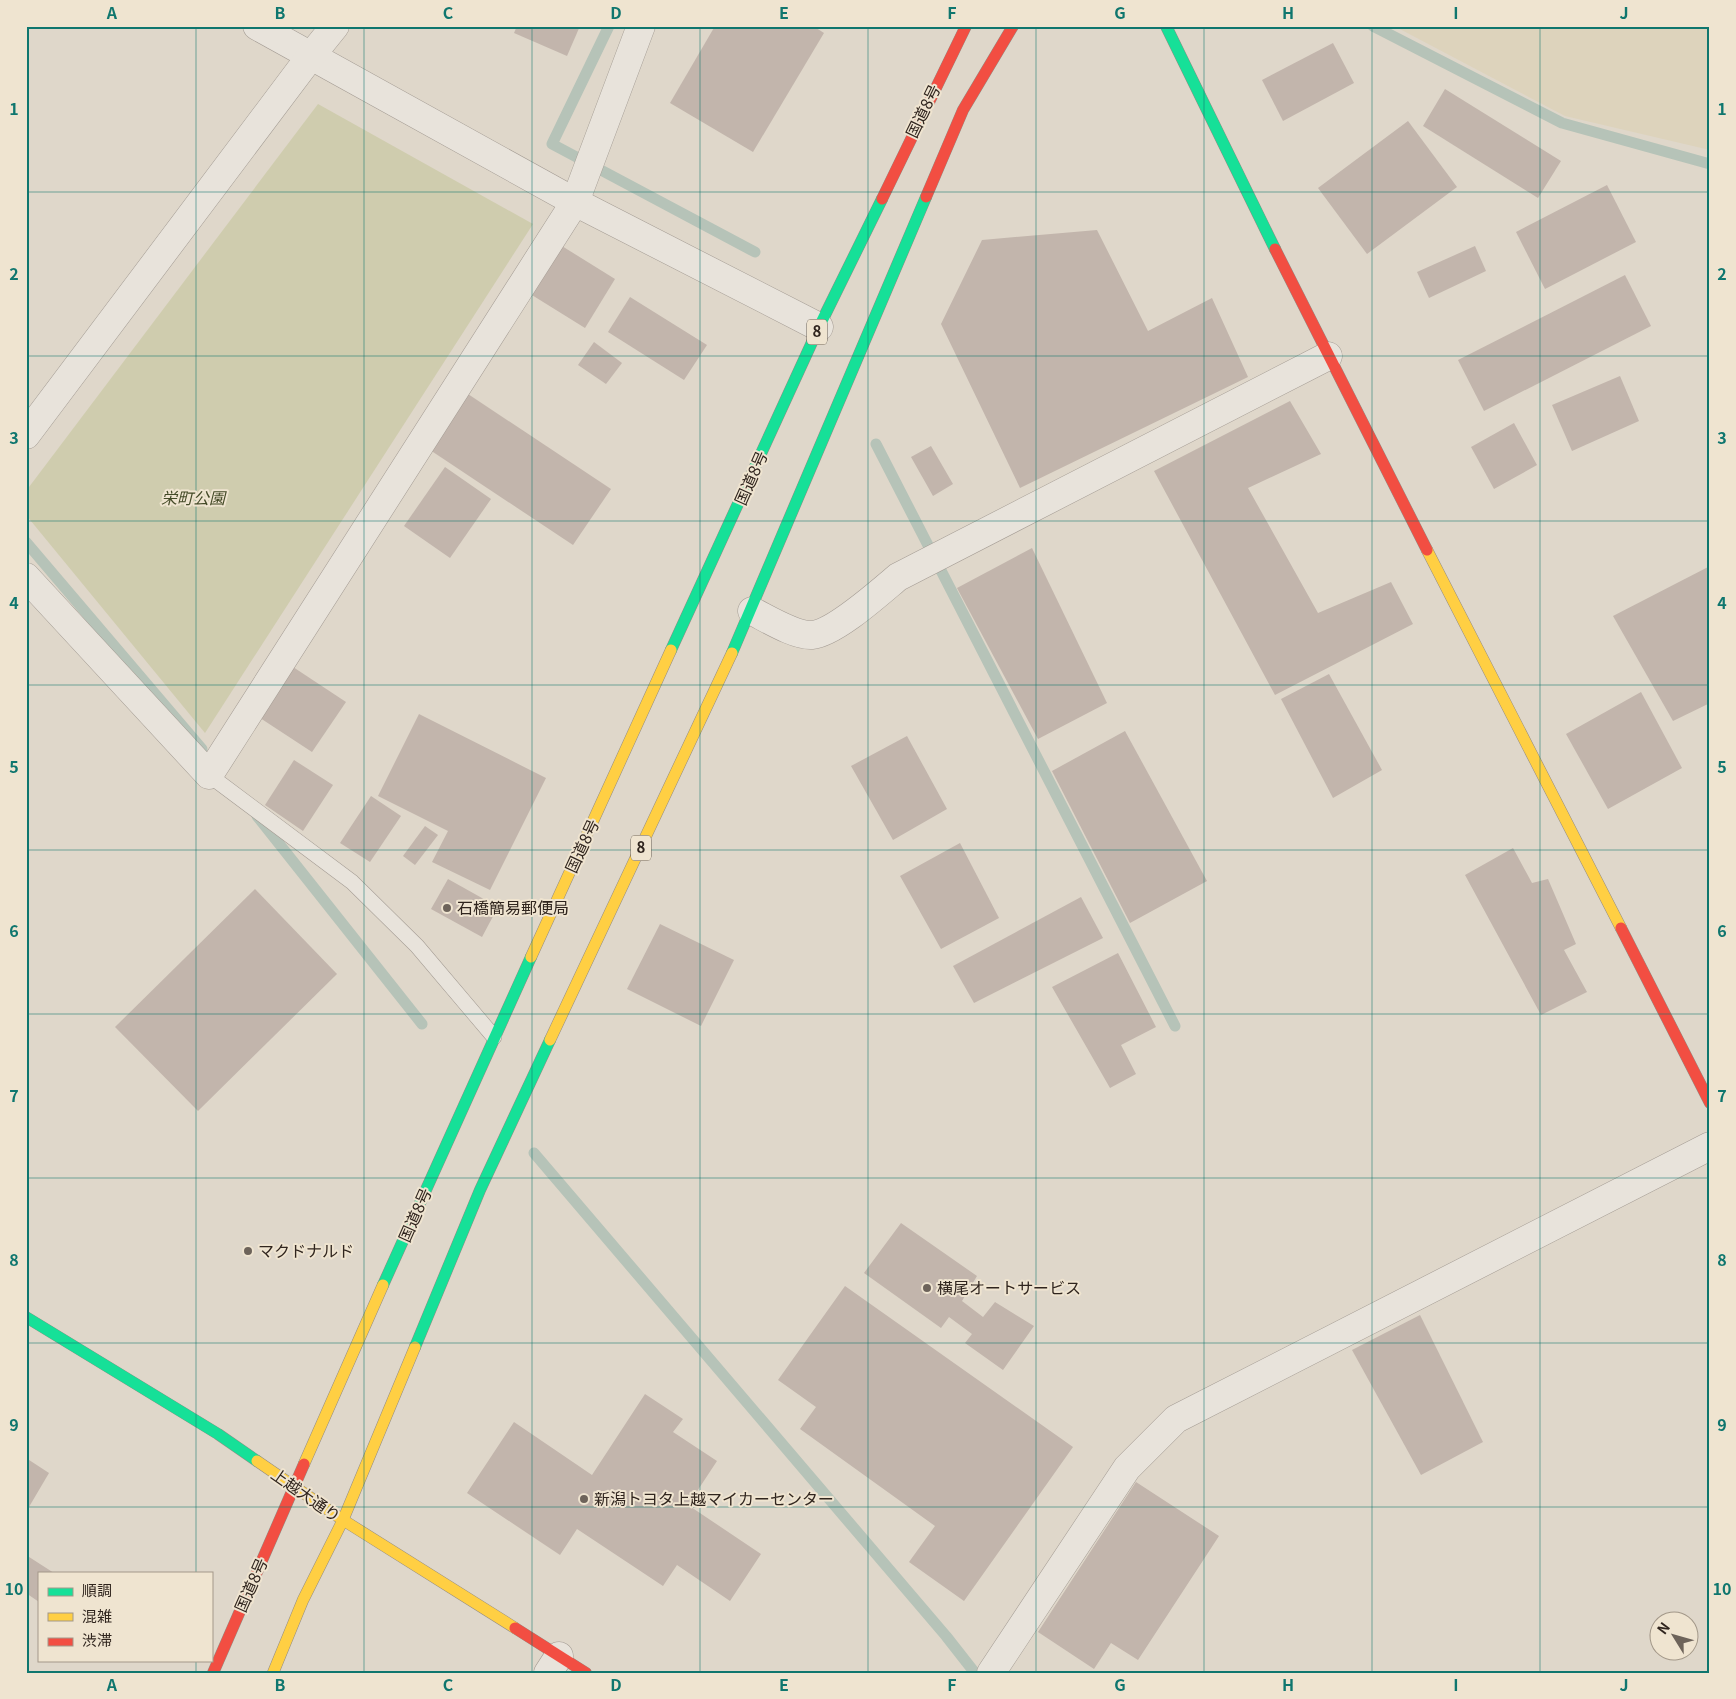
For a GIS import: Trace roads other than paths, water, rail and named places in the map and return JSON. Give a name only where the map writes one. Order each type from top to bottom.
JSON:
[{"type":"main road","name":"国道8号","points":[[213,1673],[252,1580],[296,1486],[494,1037],[819,327],[966,26]]},
{"type":"main road","name":"8","points":[[273,1673],[303,1600],[343,1520],[480,1190],[752,611],[963,110],[1013,26]]},
{"type":"main road","points":[[1166,26],[1328,356],[1710,1103]]},
{"type":"main road","name":"上越大通り","points":[[26,1317],[218,1434],[553,1664],[586,1673]]},
{"type":"street","points":[[257,26],[574,202],[819,327]]},
{"type":"street","points":[[26,435],[335,26]]},
{"type":"street","points":[[26,577],[209,775],[574,202],[641,26]]},
{"type":"street","points":[[752,611],[789,630],[812,635],[832,627],[860,608],[898,577],[1328,356]]},
{"type":"street","points":[[991,1673],[1127,1468],[1176,1419],[1710,1146]]},
{"type":"lane","points":[[209,775],[352,882],[417,946],[494,1037]]},
{"type":"waterway","points":[[609,26],[552,144],[755,252]]},
{"type":"waterway","points":[[1373,26],[1562,123],[1710,164]]},
{"type":"waterway","points":[[876,444],[1175,1026]]},
{"type":"waterway","points":[[26,542],[202,749]]},
{"type":"waterway","points":[[257,816],[422,1024]]},
{"type":"waterway","points":[[534,1153],[946,1636],[975,1673]]},
{"type":"place","name":"石橋簡易郵便局","points":[[447,908]]},
{"type":"place","name":"マクドナルド","points":[[248,1251]]},
{"type":"place","name":"横尾オートサービス","points":[[927,1288]]},
{"type":"place","name":"新潟トヨタ上越マイカーセンター","points":[[584,1499]]},
{"type":"park label","name":"栄町公園","points":[[193,498]]}]
